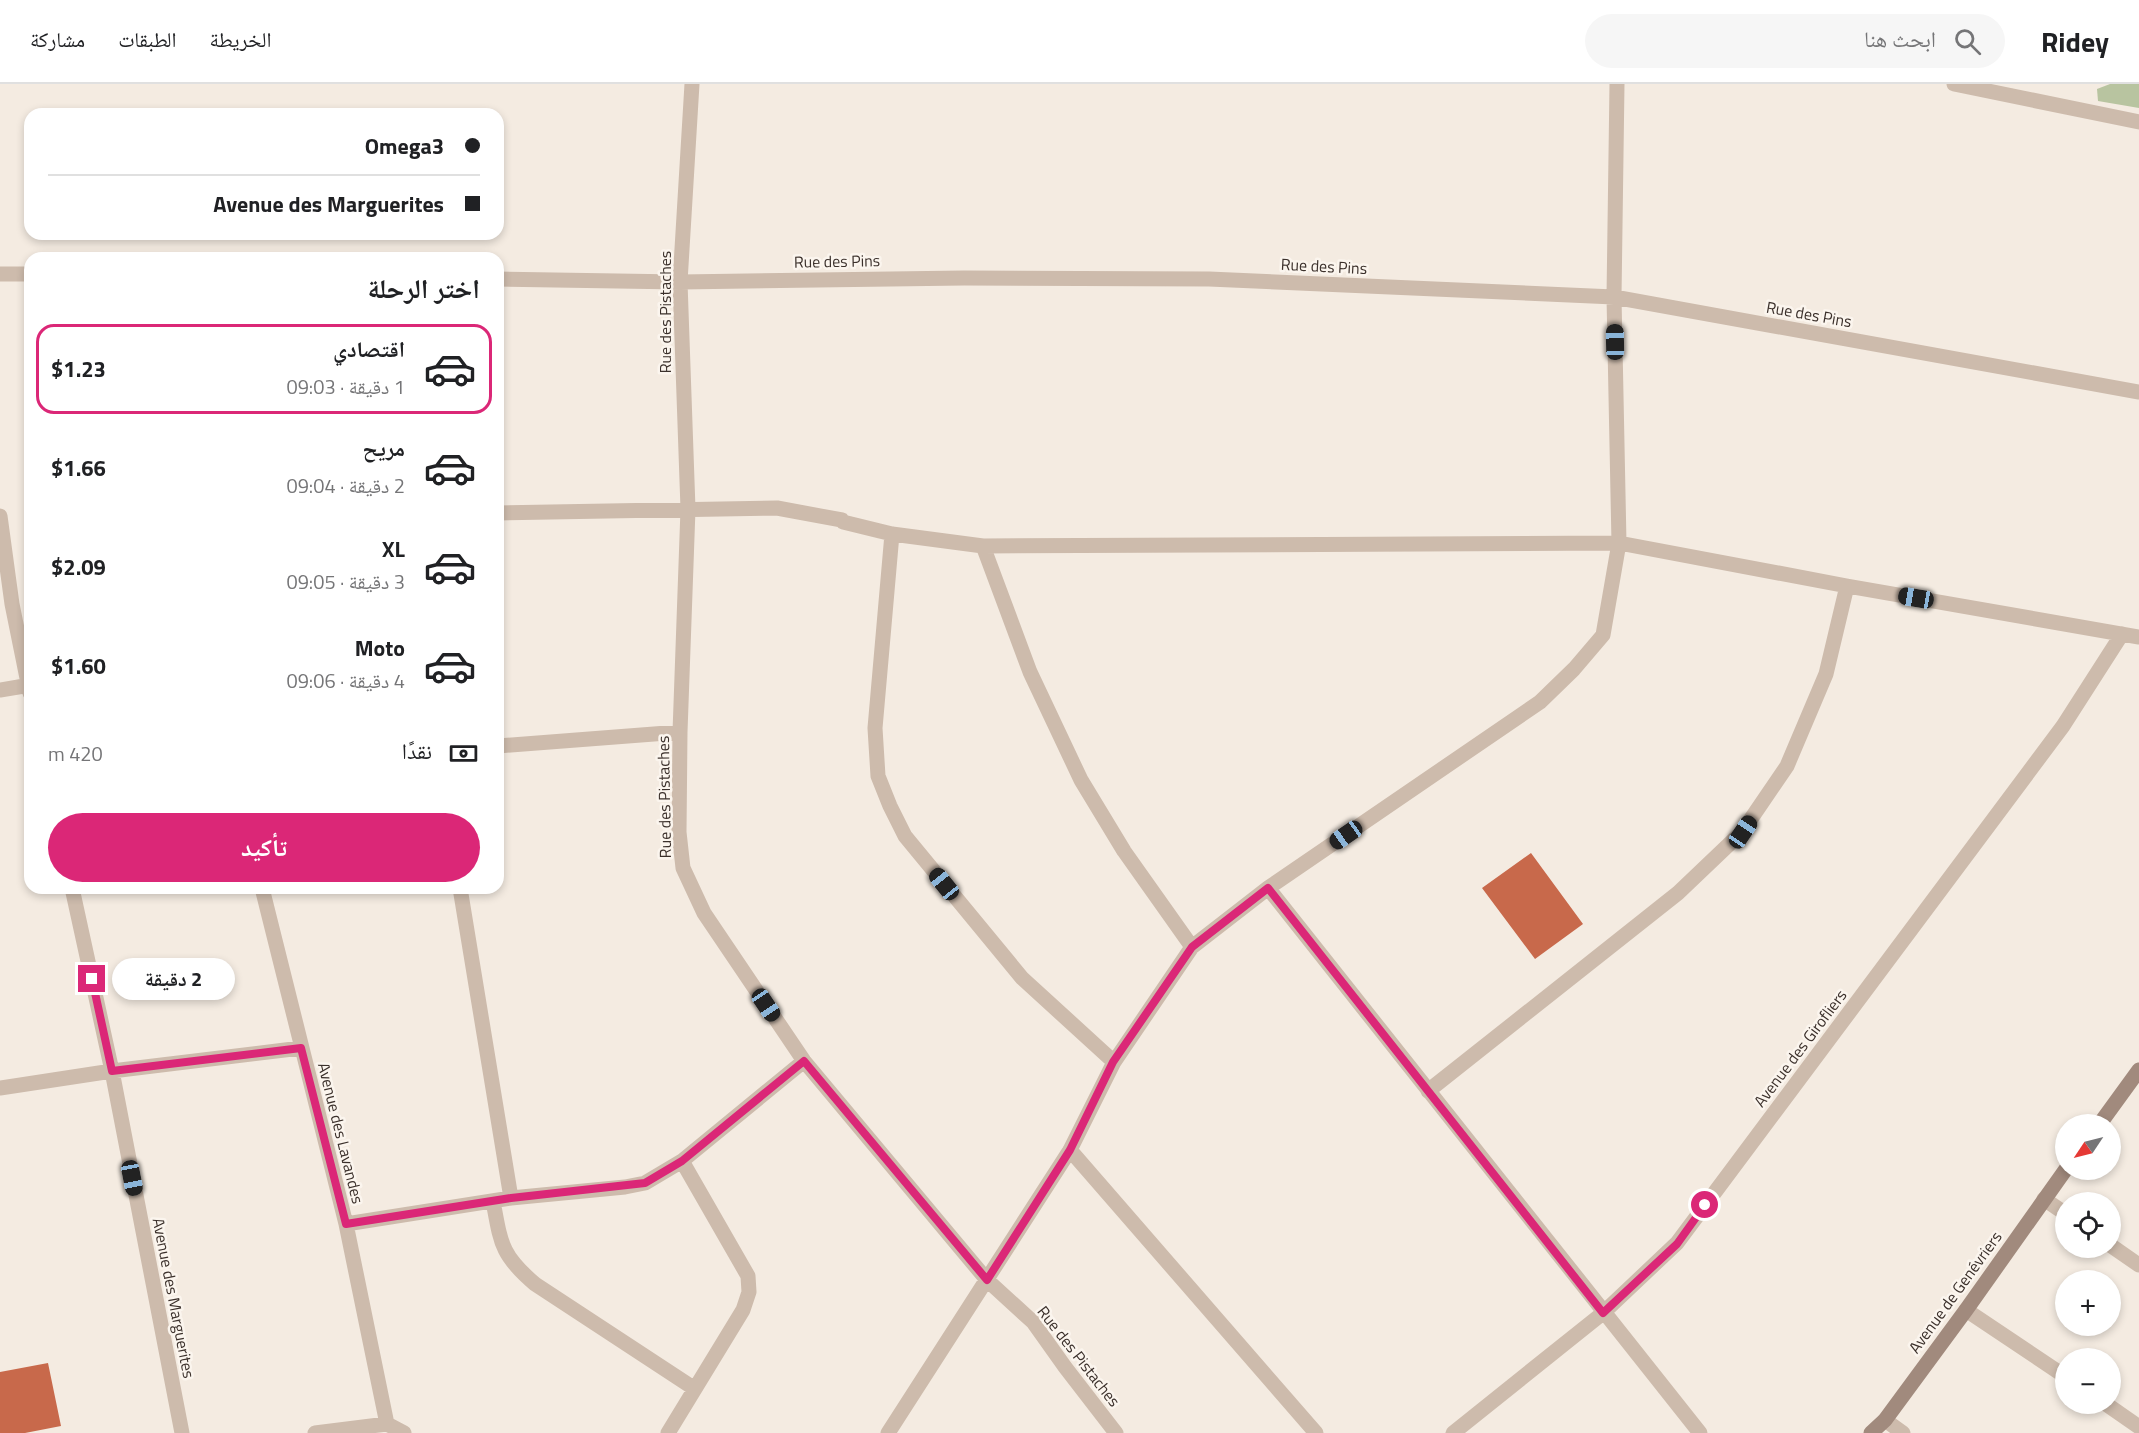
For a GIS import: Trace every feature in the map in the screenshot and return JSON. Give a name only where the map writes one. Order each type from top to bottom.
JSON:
[{"type":"street","name":"Rue des Pistaches","points":[[692,84],[680,282],[688,509],[680,732],[679,832],[683,868],[704,913],[804,1061],[987,1280],[1034,1322],[1065,1367],[1116,1433]]},
{"type":"street","points":[[888,1433],[1070,1150],[1113,1062],[1192,947],[1268,888],[1540,702],[1574,669],[1603,635],[1619,543],[1614,297],[1617,84]]},
{"type":"street","points":[[1957,84],[2139,122]]},
{"type":"street","points":[[0,284],[0,274],[24,274]]},
{"type":"street","name":"Rue des Pins","points":[[504,279],[680,282],[964,278],[1209,279],[1614,297],[2139,392]]},
{"type":"street","points":[[504,513],[777,508],[842,520],[892,534],[983,546],[1619,543],[2139,637]]},
{"type":"street","points":[[0,516],[12,604],[24,663]]},
{"type":"street","points":[[892,534],[875,728],[878,776],[890,807],[905,836],[1022,978],[1113,1062]]},
{"type":"street","points":[[983,546],[1030,672],[1081,780],[1125,851],[1192,947]]},
{"type":"street","points":[[1428,1091],[1678,892],[1743,832],[1787,766],[1826,674],[1847,586]]},
{"type":"street","name":"Avenue des Girofliers","points":[[1453,1433],[1603,1313],[1677,1244],[2062,726],[2122,634]]},
{"type":"street","points":[[0,690],[24,688]]},
{"type":"street","points":[[504,746],[680,732]]},
{"type":"street","points":[[1268,888],[1700,1433]]},
{"type":"street","name":"Avenue des Marguerites","points":[[73,894],[112,1071],[182,1433]]},
{"type":"street","name":"Avenue des Lavandes","points":[[263,894],[346,1224],[387,1424]]},
{"type":"street","points":[[461,894],[511,1198]]},
{"type":"street","points":[[0,1088],[112,1071],[301,1048]]},
{"type":"street","points":[[346,1224],[511,1198],[645,1183],[682,1161],[804,1061]]},
{"type":"street","points":[[2108,1114],[2137,1078]]},
{"type":"street","points":[[1070,1150],[1317,1433]]},
{"type":"street","points":[[668,1433],[743,1310],[749,1292],[748,1276],[682,1161]]},
{"type":"street","name":"Avenue de Genévriers","points":[[1871,1433],[1885,1420],[2058,1180]]},
{"type":"street","points":[[2044,1198],[2055,1206]]},
{"type":"street","points":[[493,1202],[500,1239],[515,1267],[536,1284],[695,1389]]},
{"type":"street","points":[[2121,1253],[2139,1265]]},
{"type":"street","points":[[1966,1310],[2055,1370]]},
{"type":"street","points":[[2121,1414],[2139,1426]]},
{"type":"street","points":[[1885,1420],[1903,1433]]},
{"type":"street","points":[[315,1433],[387,1424],[404,1433]]},
{"type":"green space","points":[[2110,84],[2139,84],[2139,108],[2098,101],[2097,89]]},
{"type":"building","points":[[1531,853],[1583,924],[1535,959],[1482,888]]},
{"type":"building","points":[[48,1363],[61,1426],[25,1433],[0,1433],[0,1372]]},
{"type":"route","points":[[92,979],[112,1071],[301,1048],[346,1224],[511,1198],[645,1183],[682,1161],[804,1061],[987,1280],[1070,1150],[1113,1062],[1192,947],[1268,888],[1603,1313],[1677,1244],[1705,1205]]}]
